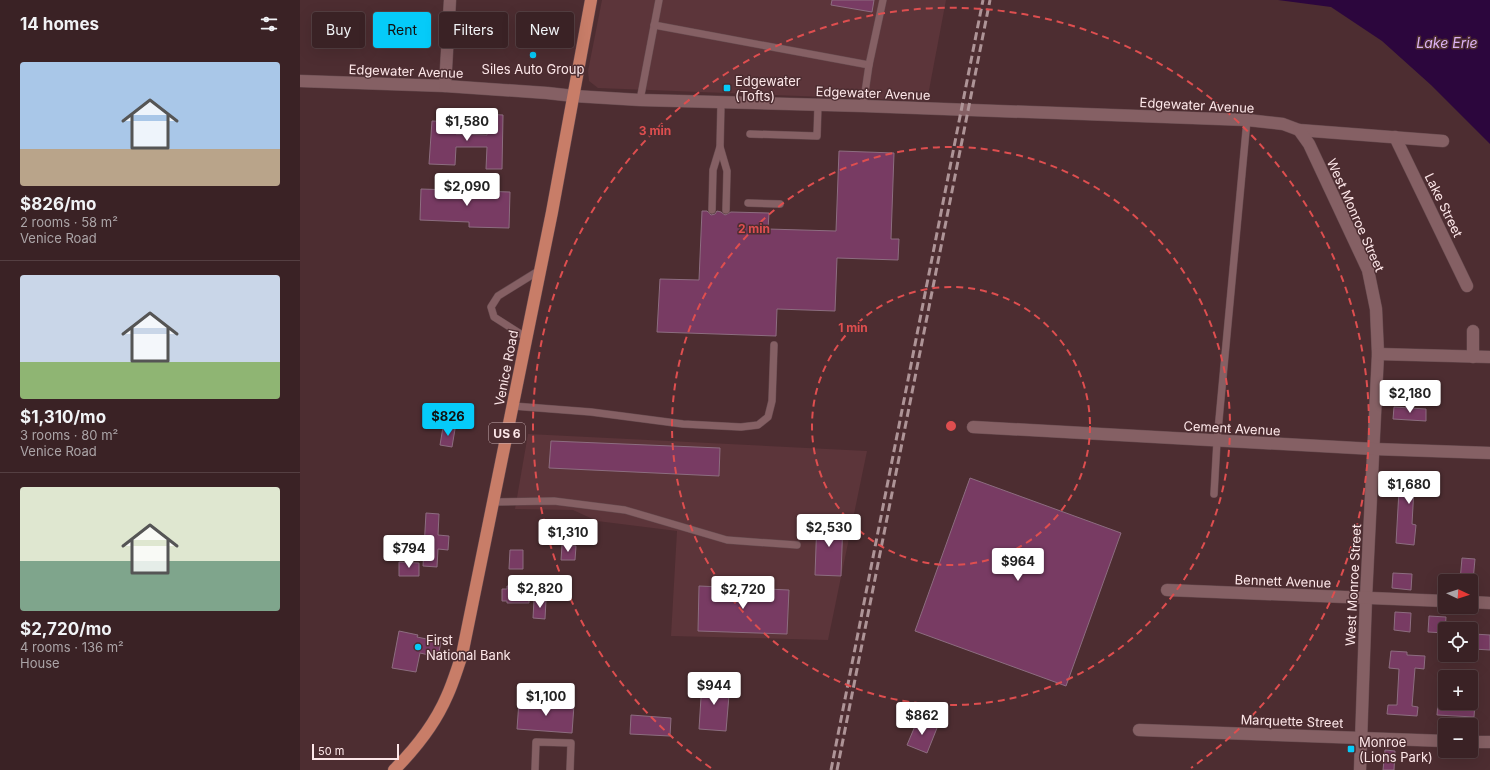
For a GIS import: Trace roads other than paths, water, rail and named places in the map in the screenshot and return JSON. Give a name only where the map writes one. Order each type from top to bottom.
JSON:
[{"type":"main road","name":"Venice Road","points":[[394,770],[410,754],[426,732],[446,698],[462,655],[527,338],[591,0]]},
{"type":"street","points":[[445,86],[450,0]]},
{"type":"street","name":"Edgewater Avenue","points":[[300,81],[445,86],[640,100],[863,106],[1247,120],[1283,124],[1299,130],[1443,141]]},
{"type":"street","name":"West Monroe Street","points":[[1299,130],[1309,144],[1368,270],[1376,309],[1378,354],[1366,598],[1360,770]]},
{"type":"street","name":"Lake Street","points":[[1395,137],[1467,286]]},
{"type":"street","points":[[1473,330],[1473,357]]},
{"type":"street","points":[[1378,354],[1490,357]]},
{"type":"street","name":"Cement Avenue","points":[[973,427],[1374,449],[1490,453]]},
{"type":"street","name":"Bennett Avenue","points":[[1167,590],[1438,601]]},
{"type":"street","points":[[1478,602],[1490,603]]},
{"type":"street","name":"Marquette Street","points":[[1139,730],[1438,741]]},
{"type":"street","points":[[1478,742],[1490,742]]},
{"type":"lane","points":[[640,100],[659,0]]},
{"type":"lane","points":[[863,106],[869,65],[883,0]]},
{"type":"lane","points":[[654,25],[869,65]]},
{"type":"lane","points":[[712,210],[713,170],[720,147],[721,103]]},
{"type":"lane","points":[[750,134],[817,136],[818,105]]},
{"type":"lane","points":[[1214,494],[1217,441],[1247,120]]},
{"type":"lane","points":[[720,147],[727,171],[726,210]]},
{"type":"lane","points":[[748,203],[780,204]]},
{"type":"lane","points":[[527,338],[494,316],[491,307],[498,296],[540,270]]},
{"type":"lane","points":[[513,406],[591,412],[683,424],[742,427],[758,425],[768,417],[772,401],[774,345]]},
{"type":"lane","points":[[493,502],[554,502],[625,510],[727,540],[797,545]]},
{"type":"lane","points":[[535,770],[536,742],[571,743],[570,770]]},
{"type":"water","name":"Lake Erie","points":[[1278,0],[1490,0],[1490,144],[1431,85],[1382,41],[1331,7]]},
{"type":"railway","points":[[831,770],[983,0]]},
{"type":"railway","points":[[837,770],[990,0]]},
{"type":"place","name":"Siles Auto Group","points":[[533,55]]},
{"type":"place","name":"Edgewater (Tofts)","points":[[727,88]]},
{"type":"place","name":"First National Bank","points":[[418,647]]},
{"type":"place","name":"Monroe (Lions Park)","points":[[1351,749]]}]
